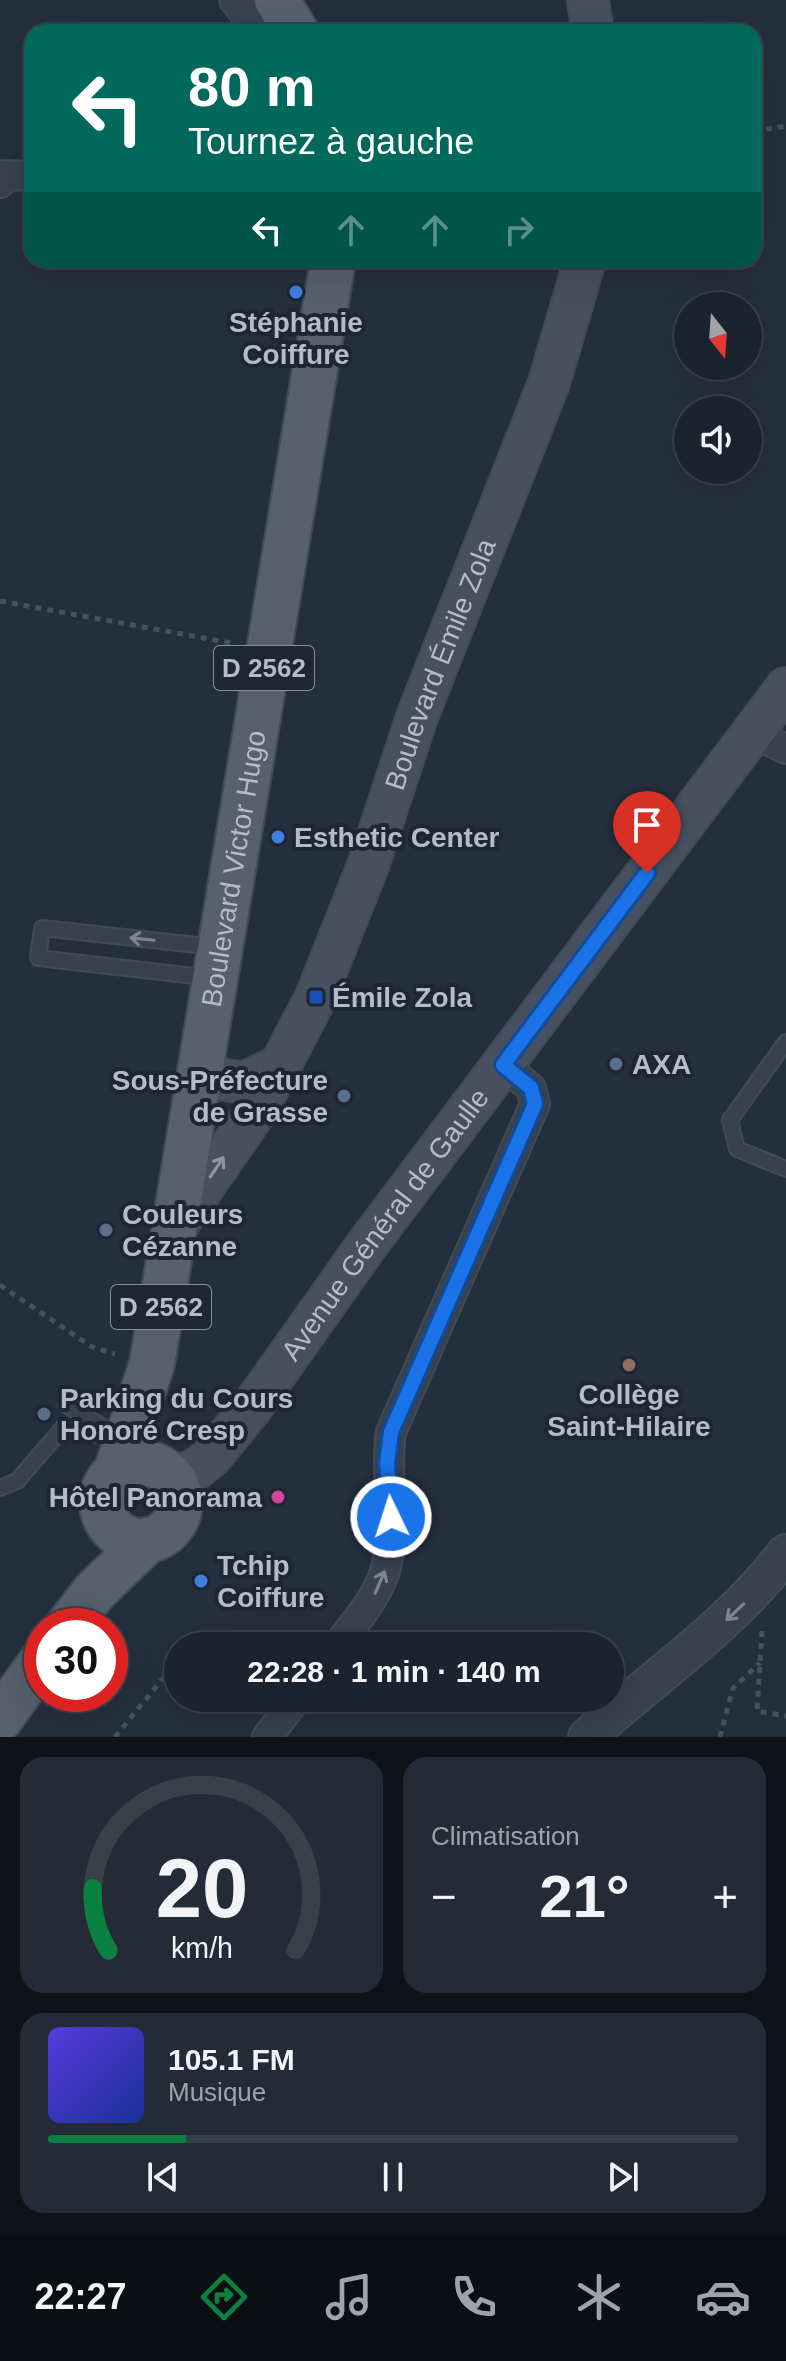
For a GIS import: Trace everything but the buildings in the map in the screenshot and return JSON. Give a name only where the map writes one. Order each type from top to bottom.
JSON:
[{"type":"main road","points":[[277,0],[291,24]]},
{"type":"main road","points":[[588,0],[592,24]]},
{"type":"main road","name":"Boulevard Victor Hugo","points":[[121,1456],[148,1382],[332,268]]},
{"type":"main road","name":"Boulevard Émile Zola","points":[[173,1232],[258,1108],[316,997],[369,863],[417,717],[549,383],[583,268]]},
{"type":"main road","name":"Avenue Général de Gaulle","points":[[166,1473],[195,1470],[211,1457],[244,1417],[369,1242],[503,1065],[770,741],[786,688]]},
{"type":"main road","points":[[196,1094],[261,1078],[282,1065]]},
{"type":"main road","points":[[196,1094],[225,1115],[258,1108]]},
{"type":"main road","name":"Boulevard Victor Hugo","points":[[148,1382],[166,1473]]},
{"type":"main road","points":[[82,1608],[95,1591],[148,1540],[171,1527],[178,1515],[180,1502],[166,1473],[121,1456],[103,1493],[107,1520],[95,1591]]},
{"type":"main road","points":[[107,1520],[125,1537],[148,1540]]},
{"type":"main road","points":[[0,1719],[24,1686]]},
{"type":"street","points":[[234,0],[253,24]]},
{"type":"street","points":[[348,1632],[371,1601],[385,1571],[391,1517],[387,1463],[391,1432],[535,1104],[531,1088],[503,1065]]},
{"type":"street","points":[[587,1737],[754,1595],[786,1553]]},
{"type":"street","points":[[267,1737],[286,1712]]},
{"type":"lane","points":[[42,928],[217,963],[38,958],[42,928]]},
{"type":"lane","points":[[786,1042],[730,1120],[737,1149],[786,1169]]},
{"type":"lane","points":[[66,1405],[93,1424],[121,1456]]},
{"type":"lane","points":[[0,1488],[17,1481],[62,1429],[121,1456]]},
{"type":"path","points":[[762,130],[786,126]]},
{"type":"path","points":[[0,601],[267,653]]},
{"type":"path","points":[[0,1285],[92,1347]]},
{"type":"path","points":[[754,1595],[763,1636],[757,1711],[786,1716]]},
{"type":"path","points":[[720,1737],[733,1688],[760,1663]]},
{"type":"path","points":[[115,1737],[164,1677]]},
{"type":"place","name":"Stéphanie Coiffure","points":[[296,292]]},
{"type":"place","name":"Esthetic Center","points":[[278,837]]},
{"type":"place","name":"Émile Zola","points":[[316,997]]},
{"type":"place","name":"AXA","points":[[616,1064]]},
{"type":"place","name":"Sous-Préfecture de Grasse","points":[[344,1096]]},
{"type":"place","name":"Couleurs Cézanne","points":[[106,1230]]},
{"type":"place","name":"Collège Saint-Hilaire","points":[[629,1365]]},
{"type":"place","name":"Parking du Cours Honoré Cresp","points":[[44,1414]]},
{"type":"place","name":"Hôtel Panorama","points":[[278,1497]]},
{"type":"place","name":"Tchip Coiffure","points":[[201,1581]]},
{"type":"route","points":[[391,1517],[387,1463],[391,1432],[535,1104],[531,1088],[503,1065],[647,873]]}]
